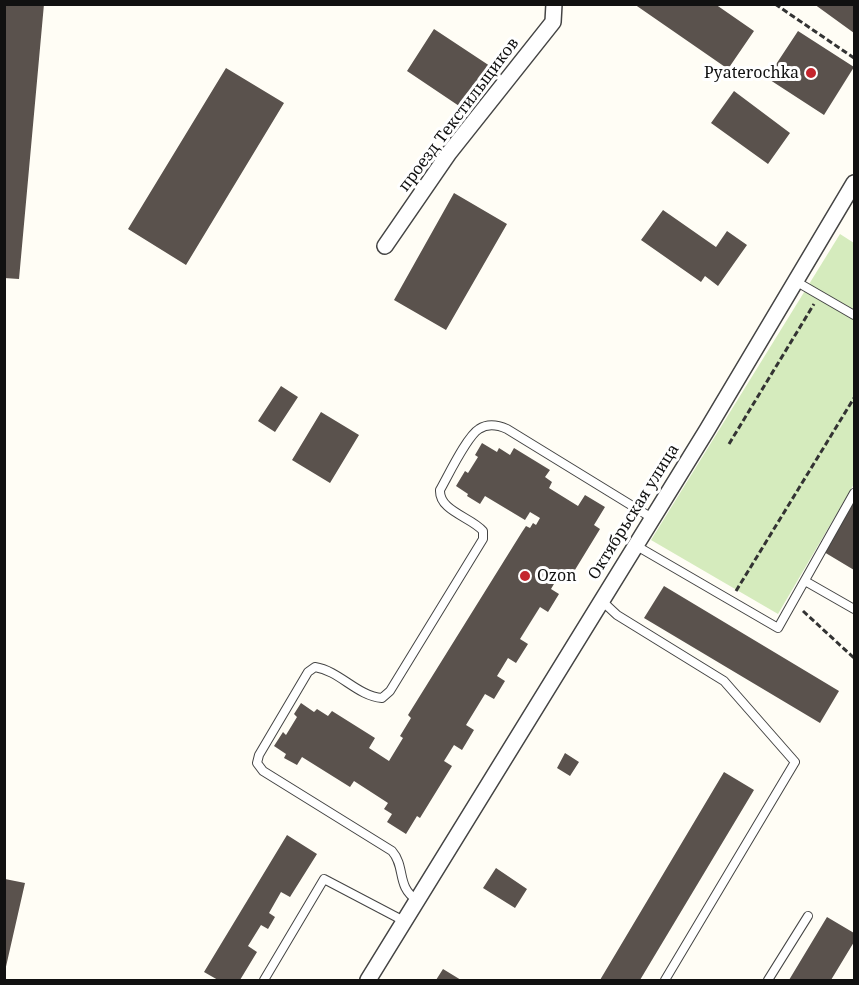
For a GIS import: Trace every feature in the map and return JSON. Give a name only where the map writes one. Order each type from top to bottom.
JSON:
[{"type":"street","name":"проезд Текстильщиков","points":[[385,246],[449,153],[553,22],[554,4]]},
{"type":"street","name":"Октябрьская улица","points":[[368,981],[797,282],[855,183]]},
{"type":"lane","points":[[797,282],[855,315]]},
{"type":"lane","points":[[417,900],[406,893],[397,858],[392,851],[263,771],[257,763],[259,755],[308,672],[315,667],[325,669],[373,697],[382,698],[390,691],[483,539],[483,531],[478,525],[445,505],[439,497],[440,490],[471,436],[481,427],[491,425],[507,429],[652,518]]},
{"type":"lane","points":[[635,545],[778,628],[855,493]]},
{"type":"lane","points":[[805,581],[855,609]]},
{"type":"lane","points":[[601,600],[616,615],[724,681],[795,762],[664,981]]},
{"type":"lane","points":[[264,981],[324,879],[404,921]]},
{"type":"lane","points":[[768,981],[808,916]]},
{"type":"path","points":[[775,4],[855,58]]},
{"type":"path","points":[[729,444],[819,295]]},
{"type":"path","points":[[730,601],[855,398]]},
{"type":"path","points":[[793,602],[855,658]]},
{"type":"green space","points":[[840,234],[854,243],[854,484],[778,614],[651,540]]},
{"type":"building","points":[[4,4],[44,4],[19,279],[4,278]]},
{"type":"building","points":[[634,4],[715,4],[754,31],[728,69]]},
{"type":"building","points":[[814,4],[854,4],[854,33]]},
{"type":"building","points":[[434,29],[496,70],[468,112],[407,71]]},
{"type":"building","name":"Pyaterochka","points":[[798,31],[854,67],[824,115],[767,78]]},
{"type":"building","points":[[226,68],[284,103],[186,265],[128,229]]},
{"type":"building","points":[[734,91],[790,133],[768,164],[711,123]]},
{"type":"building","points":[[454,193],[507,224],[446,330],[394,300]]},
{"type":"building","points":[[663,210],[716,247],[727,231],[747,245],[718,286],[705,276],[701,282],[641,240]]},
{"type":"building","points":[[281,386],[298,397],[275,432],[258,421]]},
{"type":"building","points":[[321,412],[359,435],[330,483],[292,460]]},
{"type":"building","points":[[482,443],[497,452],[499,448],[510,455],[514,448],[550,470],[545,477],[552,482],[549,488],[578,506],[585,495],[605,507],[594,525],[600,529],[570,578],[561,572],[551,589],[559,594],[548,612],[540,607],[520,639],[528,644],[516,663],[508,658],[497,676],[505,681],[494,699],[485,694],[466,725],[474,730],[462,750],[454,745],[444,761],[452,766],[420,818],[417,816],[406,834],[387,822],[392,814],[384,809],[388,803],[354,781],[350,787],[302,757],[297,765],[284,758],[286,754],[274,746],[283,732],[286,735],[297,717],[294,714],[301,703],[314,712],[317,709],[328,716],[332,711],[375,738],[369,748],[389,761],[403,738],[400,736],[411,718],[408,715],[526,526],[530,528],[533,523],[536,525],[540,518],[530,512],[525,520],[485,496],[480,504],[456,486],[465,471],[468,473],[478,457],[475,455]]},
{"type":"building","points":[[854,501],[854,570],[824,552]]},
{"type":"building","points":[[664,586],[839,691],[820,723],[644,618]]},
{"type":"building","points":[[565,753],[579,762],[570,776],[557,768]]},
{"type":"building","points":[[724,772],[754,790],[640,980],[600,980]]},
{"type":"building","points":[[287,835],[317,854],[290,897],[281,892],[269,913],[275,917],[268,929],[261,925],[248,946],[257,952],[240,980],[218,980],[204,972]]},
{"type":"building","points":[[496,868],[527,889],[515,908],[483,888]]},
{"type":"building","points":[[5,879],[25,883],[5,971]]},
{"type":"building","points":[[827,917],[854,933],[854,942],[831,980],[789,980]]},
{"type":"building","points":[[443,969],[461,980],[436,980]]},
{"type":"place","name":"Pyaterochka","points":[[811,73]]},
{"type":"place","name":"Ozon","points":[[525,576]]}]
